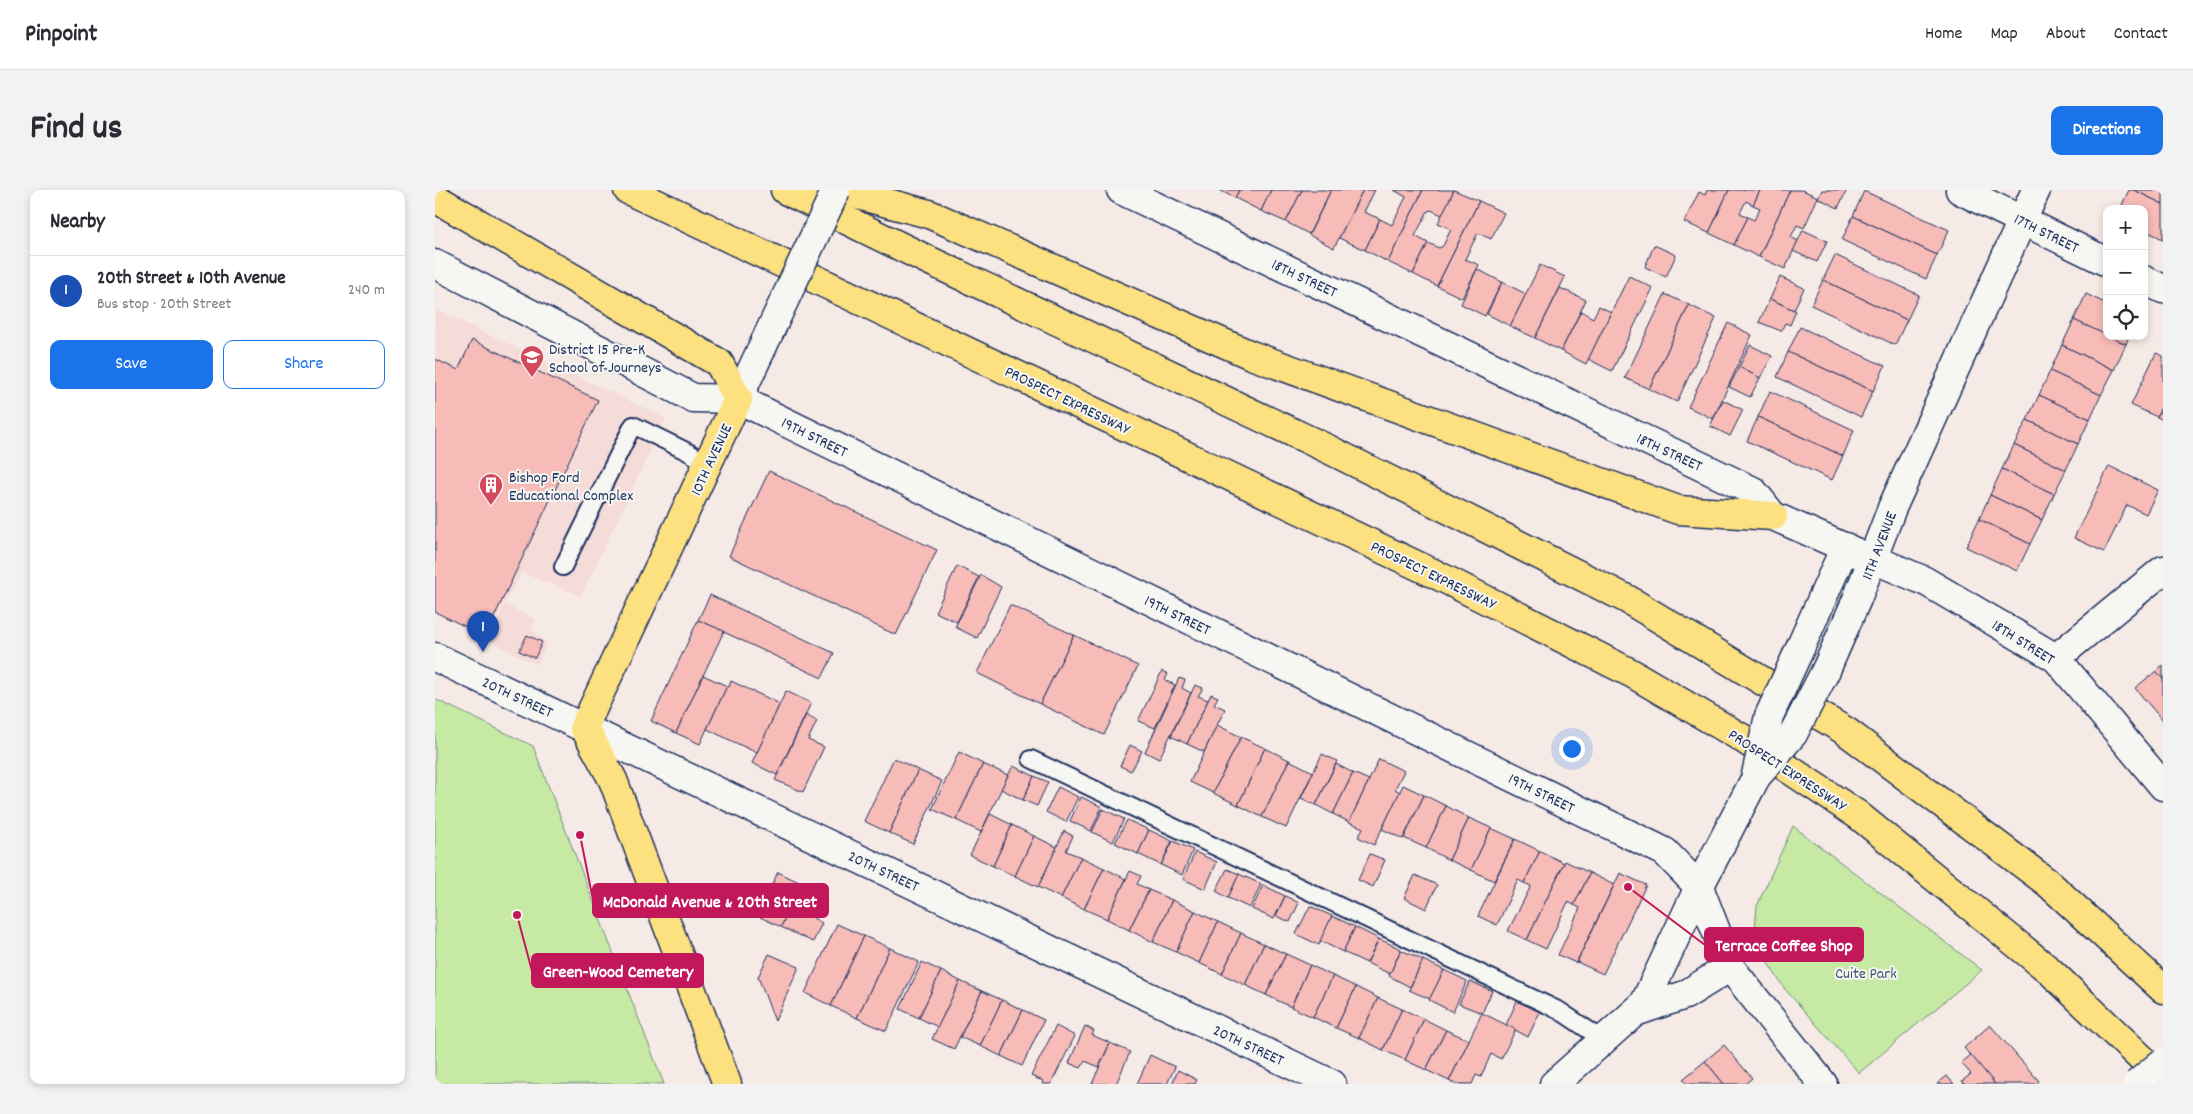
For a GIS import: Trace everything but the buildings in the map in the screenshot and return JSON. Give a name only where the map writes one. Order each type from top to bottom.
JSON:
[{"type":"main road","name":"PROSPECT EXPRESSWAY","points":[[628,190],[1435,574],[1633,674],[1742,738],[1858,815],[2050,970],[2163,1080]]},
{"type":"main road","points":[[785,190],[926,259],[1330,450],[1627,599],[1847,732],[2048,884],[2163,989]]},
{"type":"main road","points":[[838,190],[929,214],[1251,355],[1678,510],[1773,516]]},
{"type":"main road","name":"10TH AVENUE","points":[[584,727],[838,190]]},
{"type":"main road","name":"18TH STREET","points":[[1121,190],[1753,491],[1773,516],[1925,581],[2056,658],[2163,786]]},
{"type":"main road","name":"17TH STREET","points":[[1961,190],[2103,260]]},
{"type":"main road","name":"11TH AVENUE","points":[[1638,1011],[1644,1004],[1699,887],[1749,788],[1793,734],[1826,670],[1873,559],[1892,508],[2036,190]]},
{"type":"main road","points":[[435,198],[719,363],[738,399]]},
{"type":"main road","name":"19TH STREET","points":[[435,264],[693,398],[738,399],[1665,852],[1699,887],[1731,967],[1823,1084]]},
{"type":"main road","points":[[2148,282],[2163,289]]},
{"type":"main road","points":[[1749,788],[1769,716],[1845,547]]},
{"type":"main road","points":[[2056,658],[2163,570]]},
{"type":"main road","name":"20TH STREET","points":[[435,657],[1332,1084]]},
{"type":"main road","points":[[584,727],[613,780],[727,1084]]},
{"type":"main road","points":[[1554,1084],[1638,1011],[1685,995],[1731,967]]},
{"type":"main road","points":[[2137,1084],[2163,1062]]},
{"type":"lane","points":[[563,567],[633,425],[690,453],[707,464]]},
{"type":"lane","points":[[1031,759],[1560,1011],[1605,1041]]},
{"type":"shaded area","name":"Bishop Ford Educational Complex","points":[[435,309],[666,418],[581,596],[522,573],[485,636],[435,612]]},
{"type":"shaded area","points":[[505,604],[536,620],[531,630],[539,635],[547,644],[537,665],[488,640]]},
{"type":"green space","points":[[435,699],[533,746],[664,1084],[435,1084]]},
{"type":"green space","name":"Cuite Park","points":[[1793,826],[1982,970],[1859,1073],[1784,988],[1761,952],[1755,929],[1757,906]]},
{"type":"place","name":"District 15 Pre-K School of Journeys","points":[[532,378]]},
{"type":"place","name":"Bishop Ford Educational Complex","points":[[491,506]]},
{"type":"place","name":"20th Street & 10th Avenue","points":[[483,652]]},
{"type":"place","name":"McDonald Avenue & 20th Street","points":[[580,835]]},
{"type":"place","name":"Terrace Coffee Shop","points":[[1628,887]]},
{"type":"place","name":"Green-Wood Cemetery","points":[[517,915]]}]
